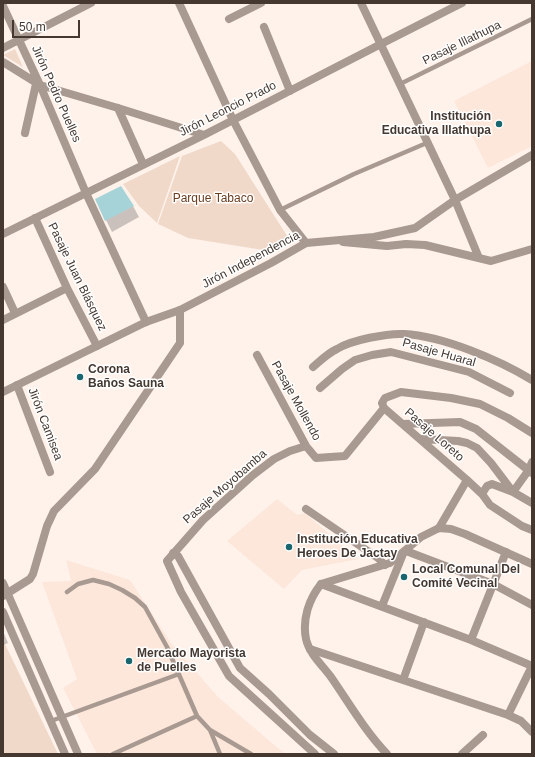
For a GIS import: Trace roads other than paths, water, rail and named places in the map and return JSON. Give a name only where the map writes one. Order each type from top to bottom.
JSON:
[{"type":"street","points":[[3,48],[91,3]]},
{"type":"street","points":[[179,3],[233,120],[280,210],[306,243]]},
{"type":"street","points":[[229,19],[259,3]]},
{"type":"street","points":[[362,3],[456,200],[479,258]]},
{"type":"street","name":"Jirón Leoncio Prado","points":[[3,234],[204,135],[462,3]]},
{"type":"street","name":"Jirón Pedro Puelles","points":[[3,6],[86,193],[146,322]]},
{"type":"street","points":[[264,27],[290,91]]},
{"type":"street","points":[[3,62],[38,84],[204,135]]},
{"type":"street","points":[[25,133],[38,84]]},
{"type":"street","points":[[118,108],[143,164]]},
{"type":"street","name":"Jirón Independencia","points":[[3,392],[146,322],[180,310],[271,263],[306,243],[374,237],[415,228],[456,200],[532,155]]},
{"type":"street","name":"Pasaje Juan Blásquez","points":[[35,218],[67,288],[97,346]]},
{"type":"street","points":[[334,241],[386,246],[406,244],[425,245],[491,261],[531,251]]},
{"type":"street","points":[[3,288],[15,313]]},
{"type":"street","points":[[3,320],[67,288]]},
{"type":"street","points":[[6,595],[30,579],[33,574],[47,526],[54,511],[95,469],[180,343],[180,310]]},
{"type":"street","points":[[313,367],[337,349],[364,338],[404,334],[444,341],[512,368],[532,380]]},
{"type":"street","name":"Pasaje Huaral","points":[[320,388],[355,360],[391,352],[469,372],[510,393]]},
{"type":"street","name":"Pasaje Mollendo","points":[[257,355],[306,446],[316,458],[345,456],[384,408]]},
{"type":"street","name":"Jirón Camisea","points":[[17,385],[50,472]]},
{"type":"street","points":[[384,408],[382,403],[385,398],[401,392],[451,398],[480,404],[508,418],[532,433]]},
{"type":"street","name":"Pasaje Loreto","points":[[384,408],[467,480],[482,494],[490,506],[522,526],[532,530]]},
{"type":"street","points":[[403,424],[460,422],[476,429],[530,472]]},
{"type":"street","points":[[421,440],[458,441],[467,443],[477,448],[491,463],[513,492]]},
{"type":"street","name":"Pasaje Moyobamba","points":[[170,555],[203,520],[253,475],[274,459],[290,451],[306,446]]},
{"type":"street","points":[[513,492],[530,472],[532,462]]},
{"type":"street","points":[[387,754],[374,741],[310,649],[306,639],[305,628],[307,609],[313,594],[321,584],[393,562],[421,538],[439,528],[467,480]]},
{"type":"street","points":[[482,494],[488,486],[492,484],[513,492],[532,503]]},
{"type":"street","points":[[306,508],[378,558],[385,565]]},
{"type":"street","points":[[439,528],[451,529],[532,564]]},
{"type":"street","points":[[404,552],[493,584],[532,604]]},
{"type":"street","points":[[382,606],[404,552]]},
{"type":"street","points":[[471,640],[506,552]]},
{"type":"street","points":[[315,754],[229,676],[181,592],[167,563],[170,555],[178,556],[240,668],[269,694],[310,735],[334,754]]},
{"type":"street","points":[[3,583],[6,595],[78,754]]},
{"type":"street","points":[[321,584],[471,640],[532,666],[508,715]]},
{"type":"street","points":[[3,612],[65,754]]},
{"type":"street","points":[[402,680],[424,622]]},
{"type":"street","points":[[310,649],[508,715],[521,721],[532,732]]},
{"type":"street","points":[[462,754],[483,735]]},
{"type":"lane","name":"Pasaje Illathupa","points":[[400,84],[532,19]]},
{"type":"lane","points":[[280,210],[354,174],[429,142]]},
{"type":"lane","points":[[67,592],[78,584],[93,580],[109,584],[135,598],[145,607],[154,622],[180,674],[197,716],[210,730],[251,754]]},
{"type":"lane","points":[[51,721],[180,674]]},
{"type":"lane","points":[[113,754],[197,716]]},
{"type":"lane","points":[[210,730],[220,754]]},
{"type":"place","name":"Institución Educativa Illathupa","points":[[499,124]]},
{"type":"place","name":"Corona Baños Sauna","points":[[80,377]]},
{"type":"place","name":"Institución Educativa Heroes De Jactay","points":[[289,547]]},
{"type":"place","name":"Local Comunal Del Comité Vecinal","points":[[404,577]]},
{"type":"place","name":"Mercado Mayorista de Puelles","points":[[129,661]]},
{"type":"park label","name":"Parque Tabaco","points":[[213,199]]}]
